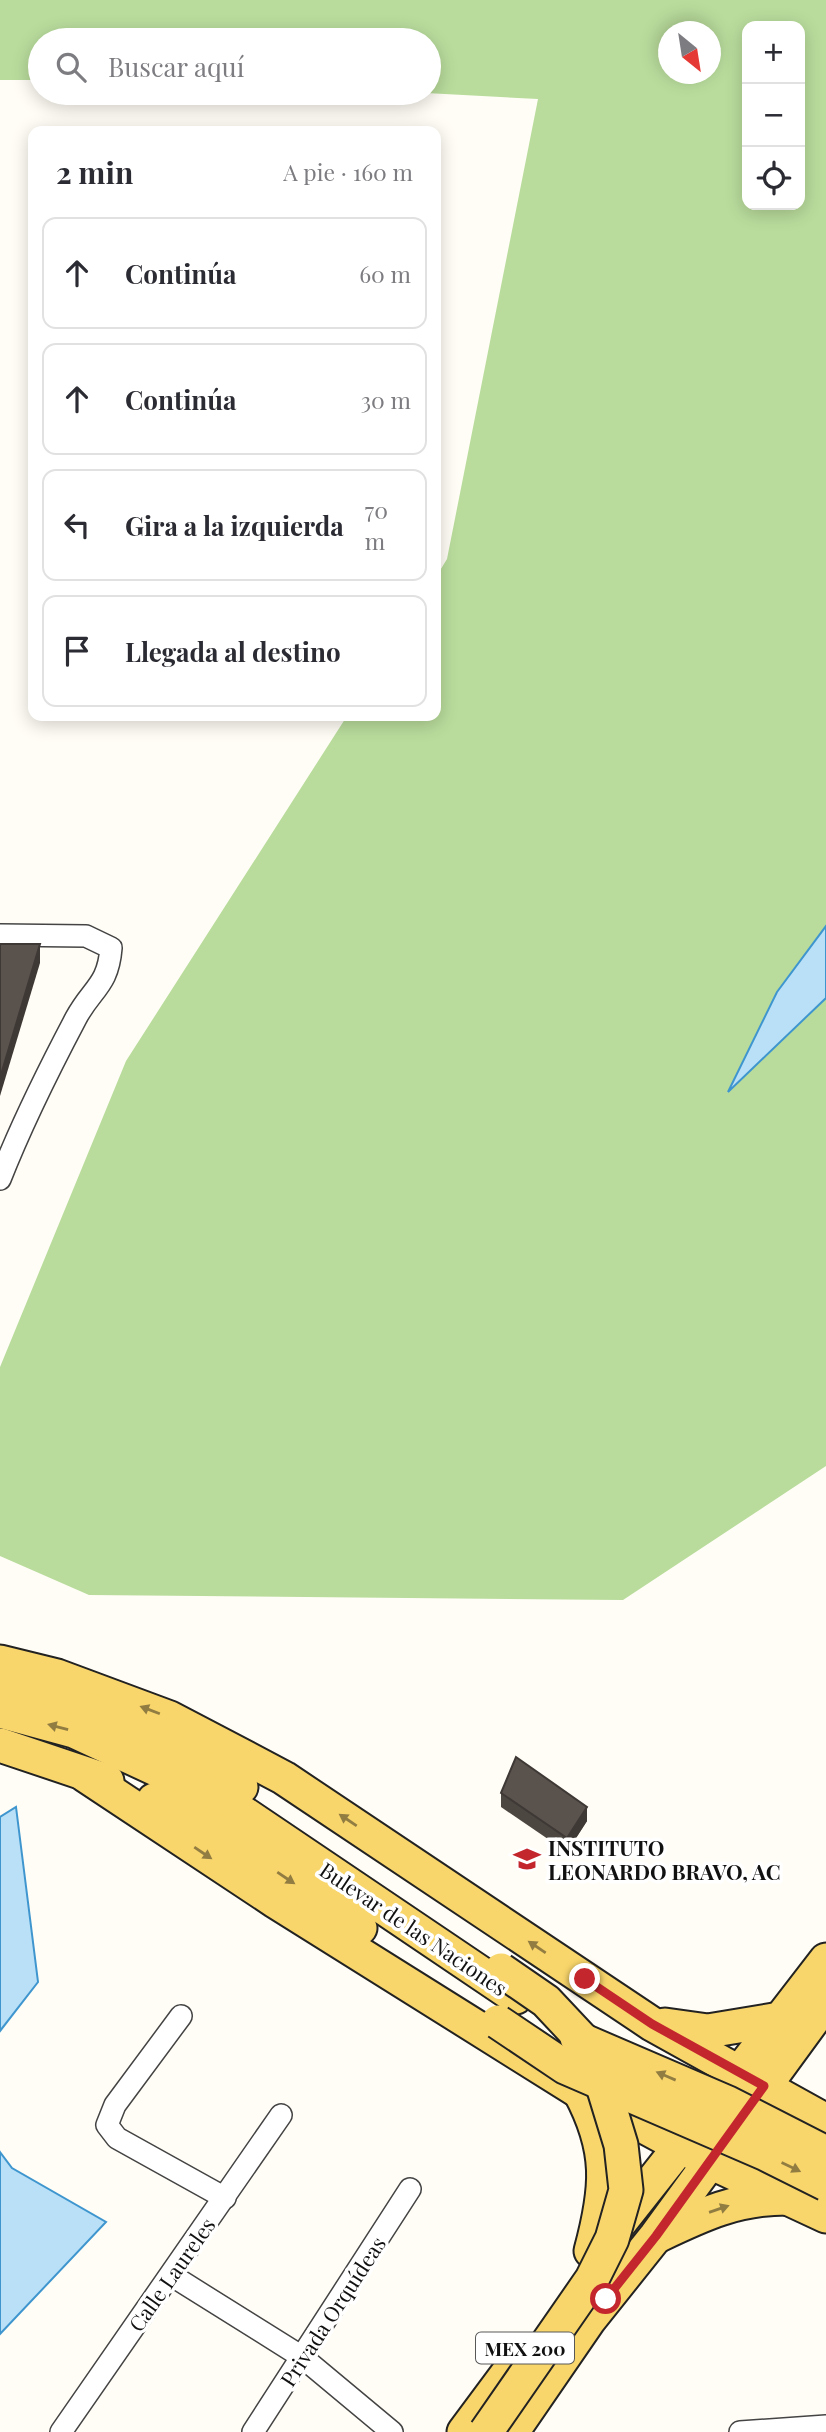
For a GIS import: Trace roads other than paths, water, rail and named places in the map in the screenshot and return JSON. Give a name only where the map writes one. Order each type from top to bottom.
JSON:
[{"type":"main road","points":[[0,1662],[57,1675],[170,1718],[284,1778],[652,2024],[826,2121]]},
{"type":"main road","points":[[0,1683],[99,1713],[240,1785],[547,2001],[592,2050],[621,2145],[626,2190],[612,2239],[592,2279],[486,2432]]},
{"type":"main road","name":"Bulevar de las Naciones","points":[[0,1712],[74,1731],[228,1802],[578,2038],[729,2104],[826,2153]]},
{"type":"main road","name":"Bulevar de las Naciones","points":[[0,1745],[85,1775],[126,1786],[209,1826],[565,2067],[765,2153],[826,2184]]},
{"type":"main road","points":[[85,1775],[275,1901],[580,2092],[710,2162],[826,2216]]},
{"type":"main road","points":[[826,1960],[805,2016],[796,2060],[798,2075],[812,2099],[826,2114]]},
{"type":"main road","points":[[652,2024],[708,2031],[805,2016]]},
{"type":"main road","points":[[680,2145],[751,2080],[805,2016]]},
{"type":"main road","points":[[710,2162],[751,2080]]},
{"type":"main road","points":[[580,2092],[597,2124],[605,2171],[600,2217],[587,2265]]},
{"type":"main road","name":"MEX 200","points":[[464,2432],[587,2265],[680,2145]]},
{"type":"main road","name":"MEX 200","points":[[512,2432],[589,2320],[656,2236],[710,2162]]},
{"type":"main road","points":[[656,2236],[719,2208],[754,2198],[791,2198]]},
{"type":"street","points":[[0,935],[86,936],[111,948],[110,971],[72,1025],[25,1115],[0,1179]]},
{"type":"street","points":[[181,2016],[115,2105],[107,2125],[117,2138],[225,2198]]},
{"type":"street","name":"Calle Laureles","points":[[61,2432],[281,2116]]},
{"type":"street","name":"Privada Orquídeas","points":[[253,2432],[410,2189]]},
{"type":"street","points":[[171,2275],[302,2357],[391,2432]]},
{"type":"street","points":[[740,2432],[826,2426]]},
{"type":"water","points":[[826,926],[826,998],[728,1092],[777,992]]},
{"type":"water","points":[[16,1807],[38,1982],[0,2031],[0,1817]]},
{"type":"water","points":[[0,2152],[12,2168],[106,2222],[0,2334]]},
{"type":"place","name":"INSTITUTO LEONARDO BRAVO, AC","points":[[527,1859]]}]
